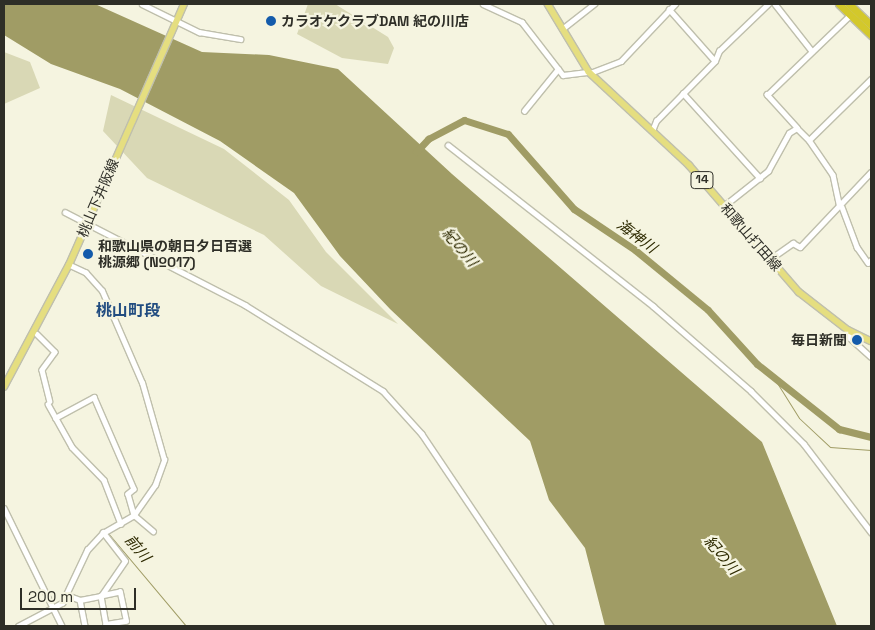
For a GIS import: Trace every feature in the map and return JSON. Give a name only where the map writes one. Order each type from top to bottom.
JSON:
[{"type":"highway","points":[[839,4],[871,35]]},
{"type":"highway","points":[[848,4],[871,25]]},
{"type":"main road","name":"桃山下井阪線","points":[[4,387],[37,334],[70,265],[174,21],[184,4]]},
{"type":"main road","name":"和歌山打田線","points":[[548,4],[562,30],[590,72],[652,131],[725,206],[803,296],[848,330],[871,341]]},
{"type":"street","points":[[142,4],[199,32],[240,39]]},
{"type":"street","points":[[483,4],[522,22],[558,69],[567,76],[590,72],[621,60],[675,4]]},
{"type":"street","points":[[562,30],[594,4]]},
{"type":"street","points":[[652,131],[656,121],[715,61],[719,50],[768,4]]},
{"type":"street","points":[[775,4],[812,51]]},
{"type":"street","points":[[669,10],[715,61]]},
{"type":"street","points":[[850,15],[767,95],[809,140],[833,175],[840,206],[857,247],[868,263],[871,260]]},
{"type":"street","points":[[524,111],[558,69]]},
{"type":"street","points":[[809,140],[871,79]]},
{"type":"street","points":[[683,93],[760,178]]},
{"type":"street","points":[[725,206],[760,178],[797,128]]},
{"type":"street","points":[[448,145],[653,306],[751,391],[816,457],[871,532]]},
{"type":"street","points":[[770,259],[793,243],[800,247],[871,172]]},
{"type":"street","points":[[65,212],[245,305],[383,391],[422,434],[551,626]]},
{"type":"street","points":[[18,626],[54,608],[67,595],[87,550],[103,533],[134,515],[155,485],[164,460],[150,409],[102,290],[86,273],[70,265]]},
{"type":"street","points":[[848,330],[850,338],[871,357]]},
{"type":"street","points":[[37,334],[56,352],[42,370],[49,403],[55,418],[72,447],[104,480],[121,524]]},
{"type":"street","points":[[55,418],[94,397],[134,489],[128,494],[134,515],[153,531]]},
{"type":"street","points":[[4,508],[62,626]]},
{"type":"street","points":[[67,595],[80,600],[101,596],[120,592],[126,621],[106,625],[101,596],[125,561],[103,533]]},
{"type":"street","points":[[80,600],[85,626]]},
{"type":"green space","points":[[308,4],[335,4],[388,37],[394,48],[388,64],[342,58],[297,34]]},
{"type":"green space","points":[[4,52],[30,62],[40,88],[4,104]]},
{"type":"green space","points":[[111,95],[224,149],[289,200],[326,252],[398,324],[321,286],[264,235],[147,178],[103,131]]},
{"type":"water","name":"紀の川","points":[[4,4],[95,4],[202,52],[269,55],[338,69],[452,174],[762,442],[837,626],[605,626],[585,548],[549,500],[530,441],[390,309],[340,256],[294,193],[220,141],[120,89],[51,64],[4,35]]},
{"type":"waterway","name":"海神川","points":[[416,152],[428,139],[464,120],[508,134],[574,209],[635,250],[708,310],[757,364],[839,429],[871,437]]},
{"type":"waterway","points":[[774,378],[799,418],[830,447],[871,450]]},
{"type":"waterway","name":"前川","points":[[108,533],[186,626]]},
{"type":"place","name":"カラオケクラブDAM 紀の川店","points":[[271,21]]},
{"type":"place","name":"和歌山県の朝日夕日百選 桃源郷 (№017)","points":[[88,254]]},
{"type":"place","name":"毎日新聞","points":[[857,340]]},
{"type":"district","name":"桃山町段","points":[[128,311]]}]
